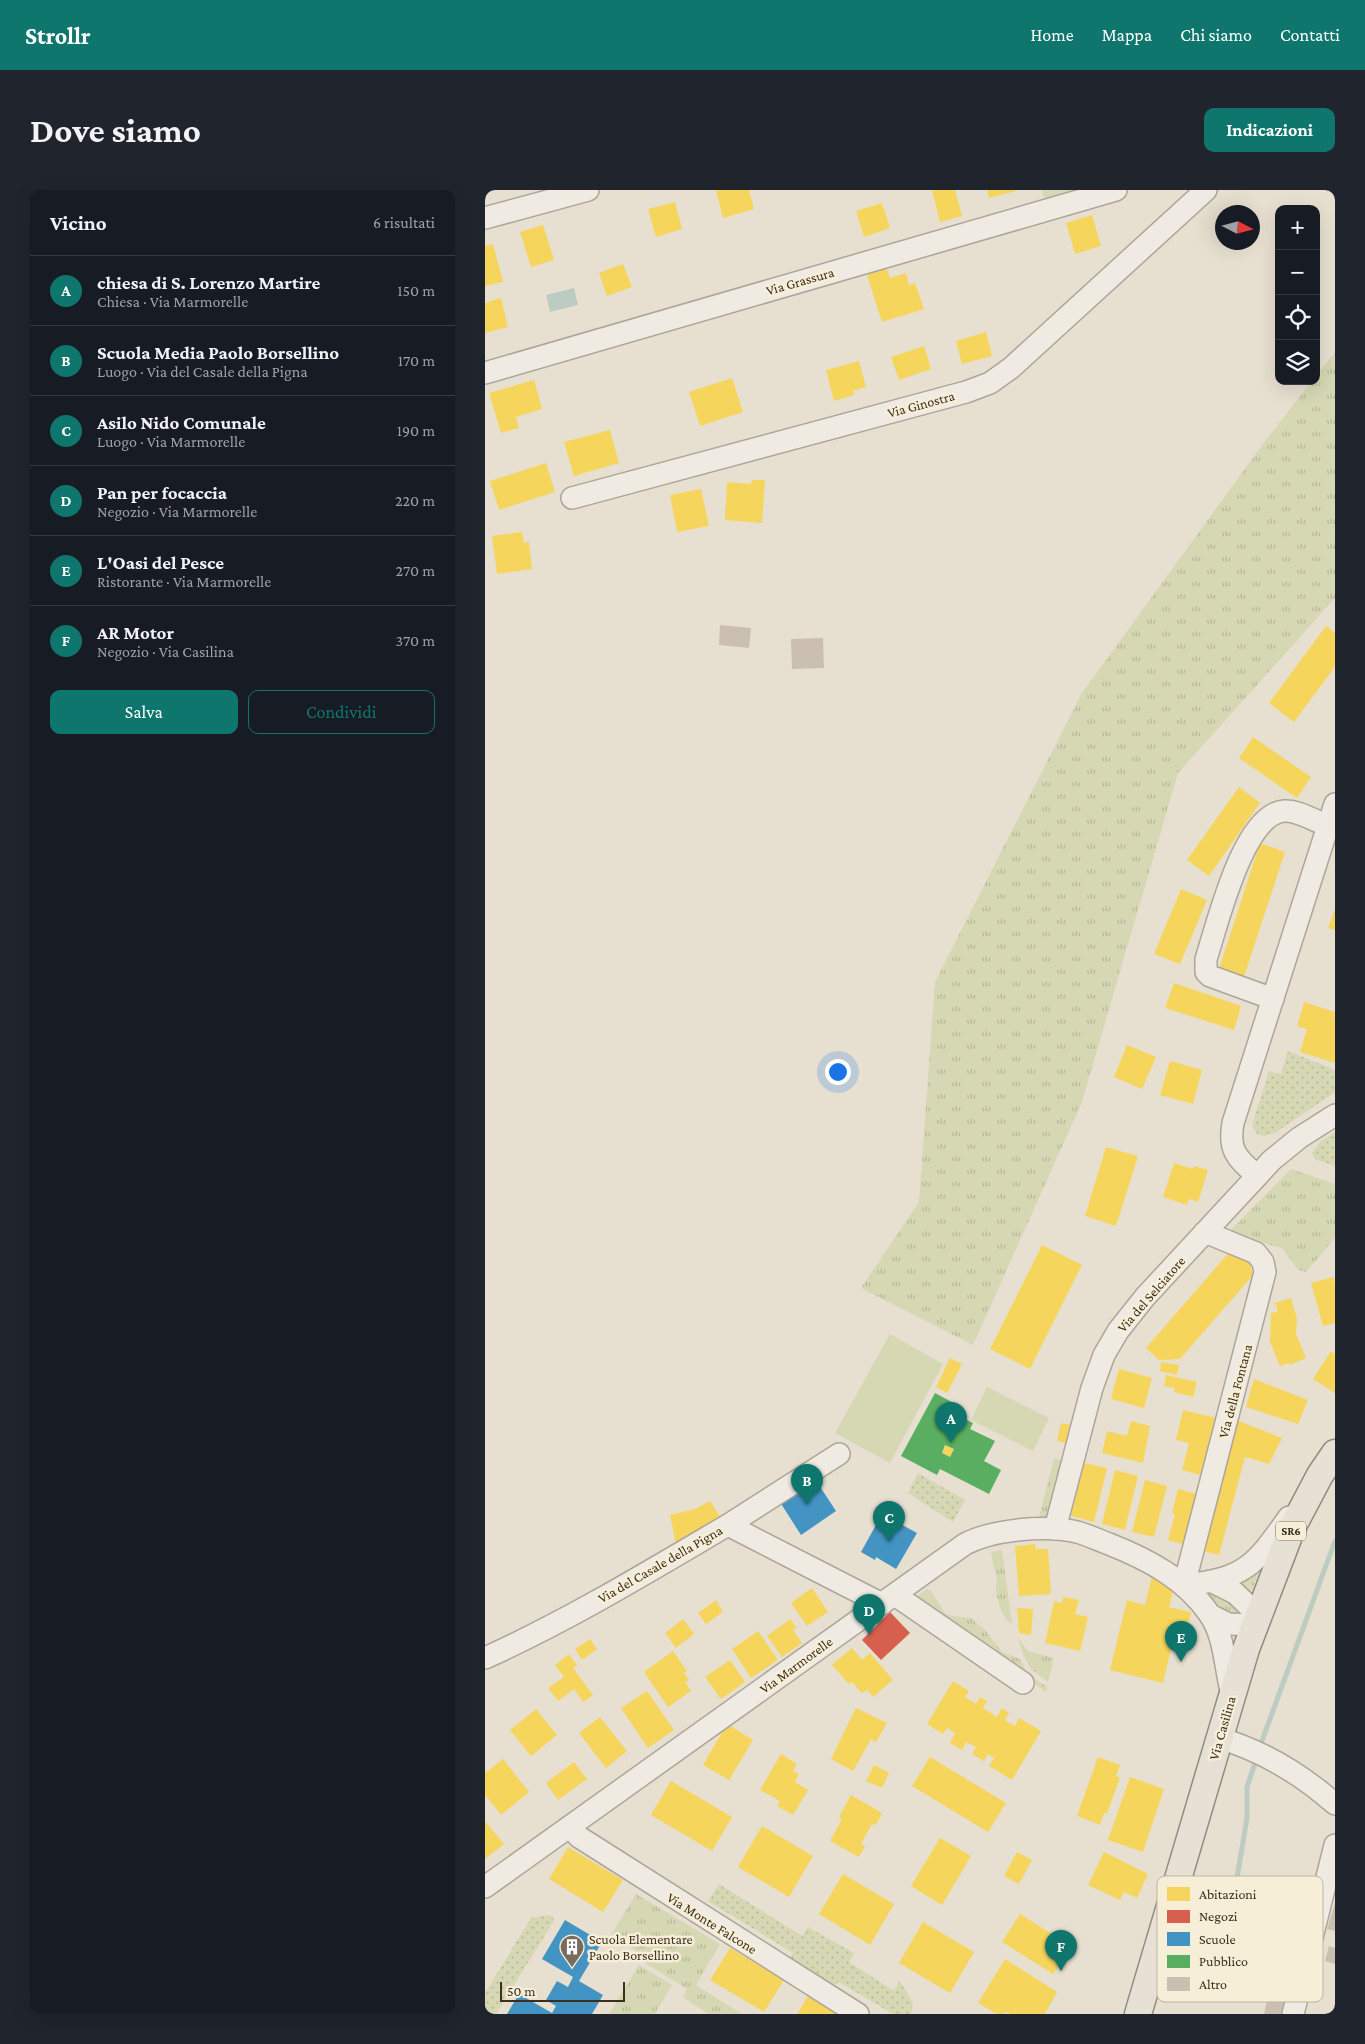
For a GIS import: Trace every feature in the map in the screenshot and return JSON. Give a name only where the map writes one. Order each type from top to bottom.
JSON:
[{"type":"main road","name":"Via Casilina","points":[[1178,1876],[1256,1620],[1292,1528],[1329,1461]]},
{"type":"main road","name":"Via Casilina","points":[[1138,2014],[1157,1949]]},
{"type":"street","points":[[485,218],[588,190]]},
{"type":"street","name":"Via Grassura","points":[[485,373],[1115,190]]},
{"type":"street","name":"Via Ginostra","points":[[572,498],[966,392],[990,383],[1011,368],[1206,190]]},
{"type":"street","points":[[1257,1176],[1236,1156],[1231,1143],[1231,1135],[1235,1116],[1335,804]]},
{"type":"street","points":[[1273,999],[1210,976],[1206,972],[1206,959],[1240,856],[1249,840],[1267,819],[1277,812],[1291,811],[1328,826]]},
{"type":"street","name":"Via del Selciatore","points":[[1055,1529],[1090,1395],[1106,1351],[1118,1331],[1133,1311],[1257,1176],[1292,1143],[1335,1115]]},
{"type":"street","name":"Via della Fontana","points":[[1184,1585],[1265,1272],[1263,1262],[1256,1254],[1205,1232]]},
{"type":"street","points":[[728,1525],[839,1454]]},
{"type":"street","points":[[1184,1585],[1213,1582],[1239,1572],[1261,1555],[1329,1461]]},
{"type":"street","name":"Via del Casale della Pigna","points":[[485,1658],[540,1633],[579,1612],[728,1525],[835,1580],[888,1599],[1023,1683]]},
{"type":"street","name":"Via Marmorelle","points":[[485,1887],[976,1538],[1007,1532],[1055,1529],[1082,1534],[1129,1552],[1184,1585],[1210,1615],[1221,1644],[1232,1695]]},
{"type":"street","points":[[1213,1582],[1235,1593],[1256,1620]]},
{"type":"street","name":"Via Marmorelle","points":[[1210,1615],[1228,1624],[1256,1620]]},
{"type":"street","points":[[1219,1738],[1249,1748],[1278,1762],[1335,1804]]},
{"type":"street","name":"Via Monte Falcone","points":[[570,1827],[579,1838],[858,2014]]},
{"type":"street","points":[[1323,1893],[1335,1845]]},
{"type":"green space","points":[[1042,190],[1081,190],[1045,200]]},
{"type":"green space","points":[[1335,352],[1335,598],[1178,773],[1082,1102],[973,1345],[861,1288],[919,1202],[935,982],[1082,693],[1260,448],[1309,385],[1320,385],[1320,371]]},
{"type":"green space","points":[[1288,1051],[1335,1070],[1335,1092],[1275,1133],[1264,1136],[1257,1134],[1252,1125],[1269,1071],[1281,1074]]},
{"type":"green space","points":[[1335,1132],[1335,1166],[1315,1159],[1312,1153],[1320,1142]]},
{"type":"green space","points":[[1291,1169],[1335,1184],[1335,1238],[1306,1272],[1298,1270],[1282,1248],[1243,1237],[1230,1231]]},
{"type":"green space","points":[[890,1334],[943,1364],[890,1463],[835,1433]]},
{"type":"green space","points":[[987,1387],[1049,1418],[1033,1451],[971,1420]]},
{"type":"green space","points":[[1054,1458],[1063,1461],[1048,1520],[1039,1517]]},
{"type":"green space","points":[[918,1473],[965,1500],[953,1522],[908,1493]]},
{"type":"green space","points":[[1002,1550],[1012,1624],[1003,1613],[996,1592],[997,1580],[991,1552]]},
{"type":"green space","points":[[1262,1565],[1249,1597],[1237,1582]]},
{"type":"green space","points":[[1195,1587],[1219,1590],[1242,1613],[1228,1619]]},
{"type":"green space","points":[[927,1589],[931,1591],[945,1613],[952,1616],[971,1618],[985,1630],[1002,1652],[1020,1659],[1027,1673],[1047,1687],[1046,1692],[915,1598]]},
{"type":"green space","points":[[1018,1638],[1028,1651],[1054,1658],[1048,1682],[1031,1669],[1023,1654]]},
{"type":"green space","points":[[719,1884],[802,1936],[808,1927],[854,1953],[849,1962],[894,1991],[899,1981],[913,2003],[911,2014],[893,2014],[839,1982],[829,1989],[788,1961],[793,1953],[708,1901]]},
{"type":"green space","points":[[636,1894],[720,1944],[696,1985],[742,2014],[708,2014],[683,1997],[687,1989],[642,1961],[644,1956],[611,1935]]},
{"type":"green space","points":[[549,1915],[555,1919],[496,2014],[485,2014],[485,1993],[531,1918]]},
{"type":"green space","points":[[639,1965],[672,1985],[655,2014],[609,2014]]},
{"type":"shaded area","points":[[574,288],[578,305],[550,312],[546,295]]},
{"type":"building: Abitazioni","points":[[716,190],[749,190],[754,209],[723,218]]},
{"type":"building: Abitazioni","points":[[932,190],[955,190],[962,216],[940,222]]},
{"type":"building: Abitazioni","points":[[987,190],[1015,190],[1016,191],[989,198]]},
{"type":"building: Abitazioni","points":[[675,202],[682,229],[656,237],[648,209]]},
{"type":"building: Abitazioni","points":[[882,203],[890,228],[864,237],[856,211]]},
{"type":"building: Abitazioni","points":[[1092,215],[1101,246],[1075,254],[1066,223]]},
{"type":"building: Abitazioni","points":[[543,225],[554,260],[531,267],[520,232]]},
{"type":"building: Abitazioni","points":[[493,244],[503,282],[485,286],[485,246]]},
{"type":"building: Abitazioni","points":[[623,264],[632,287],[607,296],[599,273]]},
{"type":"building: Abitazioni","points":[[886,266],[890,278],[906,273],[909,285],[915,283],[924,309],[882,322],[866,272]]},
{"type":"building: Abitazioni","points":[[501,298],[508,327],[485,333],[485,303]]},
{"type":"building: Abitazioni","points":[[986,332],[992,356],[962,364],[956,341]]},
{"type":"building: Abitazioni","points":[[924,346],[931,369],[899,380],[891,357]]},
{"type":"building: Abitazioni","points":[[859,361],[866,387],[853,391],[854,395],[834,401],[826,370]]},
{"type":"building: Abitazioni","points":[[732,378],[743,412],[700,426],[689,392]]},
{"type":"building: Abitazioni","points":[[534,380],[542,409],[516,417],[519,428],[501,433],[489,393]]},
{"type":"building: Abitazioni","points":[[610,430],[619,463],[574,476],[564,442]]},
{"type":"building: Abitazioni","points":[[546,463],[555,492],[499,510],[490,481]]},
{"type":"building: Abitazioni","points":[[752,480],[765,480],[762,523],[725,520],[727,482],[751,484]]},
{"type":"building: Abitazioni","points":[[701,489],[709,526],[677,532],[670,495]]},
{"type":"building: Abitazioni","points":[[522,532],[524,543],[529,542],[532,569],[497,574],[492,536]]},
{"type":"building: Abitazioni","points":[[1326,626],[1335,633],[1335,667],[1294,722],[1269,703]]},
{"type":"building: Abitazioni","points":[[1253,737],[1311,777],[1297,798],[1239,758]]},
{"type":"building: Abitazioni","points":[[1239,787],[1260,803],[1209,876],[1187,860]]},
{"type":"building: Abitazioni","points":[[1260,843],[1285,852],[1242,983],[1217,975]]},
{"type":"building: Abitazioni","points":[[1181,889],[1207,900],[1180,964],[1154,954]]},
{"type":"building: Abitazioni","points":[[1335,909],[1335,930],[1328,928]]},
{"type":"building: Abitazioni","points":[[1174,983],[1241,1006],[1234,1030],[1165,1008]]},
{"type":"building: Abitazioni","points":[[1304,1002],[1335,1012],[1335,1063],[1300,1052],[1307,1029],[1297,1026]]},
{"type":"building: Abitazioni","points":[[1127,1045],[1156,1057],[1142,1089],[1114,1077]]},
{"type":"building: Abitazioni","points":[[1170,1061],[1202,1070],[1193,1104],[1160,1095]]},
{"type":"building: Abitazioni","points":[[1106,1147],[1138,1156],[1116,1226],[1085,1216]]},
{"type":"building: Abitazioni","points":[[1174,1163],[1193,1169],[1194,1166],[1208,1170],[1198,1202],[1189,1199],[1187,1205],[1163,1197]]},
{"type":"building: Abitazioni","points":[[1042,1245],[1082,1265],[1030,1369],[990,1349]]},
{"type":"building: Abitazioni","points":[[1232,1249],[1248,1257],[1253,1275],[1180,1359],[1159,1360],[1146,1348]]},
{"type":"building: Abitazioni","points":[[1333,1277],[1335,1283],[1335,1323],[1323,1326],[1311,1283]]},
{"type":"building: Abitazioni","points":[[1291,1298],[1297,1319],[1296,1334],[1306,1358],[1290,1365],[1289,1363],[1280,1366],[1270,1342],[1271,1313],[1278,1311],[1275,1303]]},
{"type":"building: Abitazioni","points":[[1331,1351],[1335,1354],[1335,1393],[1313,1379]]},
{"type":"building: Abitazioni","points":[[950,1358],[962,1364],[947,1393],[936,1387]]},
{"type":"building: Abitazioni","points":[[1161,1362],[1179,1365],[1177,1375],[1160,1371]]},
{"type":"building: Abitazioni","points":[[1119,1369],[1152,1378],[1144,1408],[1111,1399]]},
{"type":"building: Abitazioni","points":[[1166,1375],[1197,1382],[1193,1397],[1174,1392],[1175,1388],[1164,1386]]},
{"type":"building: Abitazioni","points":[[1254,1379],[1308,1400],[1298,1424],[1246,1407]]},
{"type":"building: Abitazioni","points":[[1183,1410],[1216,1418],[1201,1475],[1182,1470],[1189,1443],[1176,1440]]},
{"type":"building: Abitazioni","points":[[1236,1420],[1282,1438],[1269,1464],[1245,1457],[1219,1555],[1203,1551]]},
{"type":"building: Abitazioni","points":[[1131,1421],[1150,1426],[1143,1463],[1102,1453],[1107,1431],[1127,1436]]},
{"type":"building: Abitazioni","points":[[1061,1423],[1070,1425],[1065,1443],[1057,1441]]},
{"type":"building: Abitazioni","points":[[945,1445],[954,1449],[950,1457],[942,1453]]},
{"type":"building: Abitazioni","points":[[1084,1463],[1107,1468],[1094,1522],[1071,1516]]},
{"type":"building: Abitazioni","points":[[1115,1470],[1138,1476],[1125,1530],[1102,1524]]},
{"type":"building: Abitazioni","points":[[1145,1480],[1167,1486],[1154,1537],[1132,1532]]},
{"type":"building: Abitazioni","points":[[1178,1489],[1200,1495],[1189,1546],[1168,1540],[1175,1514],[1172,1513]]},
{"type":"building: Abitazioni","points":[[710,1501],[721,1518],[676,1545],[670,1515],[695,1509]]},
{"type":"building: Abitazioni","points":[[1035,1544],[1036,1549],[1048,1549],[1051,1594],[1019,1596],[1015,1546]]},
{"type":"building: Abitazioni","points":[[1152,1576],[1173,1590],[1169,1607],[1191,1612],[1182,1651],[1171,1649],[1163,1683],[1110,1670],[1127,1600],[1145,1605]]},
{"type":"building: Abitazioni","points":[[812,1588],[828,1612],[807,1626],[791,1603]]},
{"type":"building: Abitazioni","points":[[1063,1597],[1079,1600],[1075,1614],[1088,1617],[1080,1651],[1045,1643],[1054,1601],[1062,1603]]},
{"type":"building: Abitazioni","points":[[716,1600],[723,1612],[706,1624],[698,1613]]},
{"type":"building: Abitazioni","points":[[1017,1608],[1033,1609],[1031,1635],[1019,1633]]},
{"type":"building: Abitazioni","points":[[683,1619],[694,1634],[676,1648],[665,1633]]},
{"type":"building: Abitazioni","points":[[790,1619],[797,1628],[793,1630],[802,1643],[782,1657],[767,1636]]},
{"type":"building: Abitazioni","points":[[758,1631],[778,1660],[751,1678],[732,1649]]},
{"type":"building: Abitazioni","points":[[590,1639],[597,1649],[582,1660],[575,1649]]},
{"type":"building: Abitazioni","points":[[852,1648],[862,1660],[870,1653],[893,1680],[873,1697],[867,1690],[862,1693],[852,1682],[849,1684],[832,1665]]},
{"type":"building: Abitazioni","points":[[673,1651],[687,1671],[684,1673],[689,1680],[685,1682],[691,1691],[668,1707],[644,1672]]},
{"type":"building: Abitazioni","points":[[569,1654],[577,1665],[573,1668],[593,1695],[583,1702],[574,1689],[558,1701],[548,1688],[564,1677],[555,1665]]},
{"type":"building: Abitazioni","points":[[730,1660],[745,1682],[721,1699],[705,1677]]},
{"type":"building: Abitazioni","points":[[953,1681],[969,1691],[965,1697],[976,1704],[980,1697],[987,1701],[983,1708],[997,1717],[1002,1708],[1009,1713],[1005,1720],[1015,1726],[1019,1718],[1041,1731],[1012,1780],[989,1766],[994,1758],[988,1754],[984,1761],[972,1754],[976,1747],[966,1742],[962,1750],[950,1743],[955,1733],[947,1728],[943,1734],[927,1724]]},
{"type":"building: Abitazioni","points":[[647,1691],[674,1730],[648,1748],[621,1708]]},
{"type":"building: Abitazioni","points":[[856,1708],[887,1723],[876,1742],[871,1739],[853,1771],[831,1759]]},
{"type":"building: Abitazioni","points":[[536,1709],[557,1735],[531,1756],[510,1730]]},
{"type":"building: Abitazioni","points":[[600,1717],[627,1751],[606,1768],[579,1733]]},
{"type":"building: Abitazioni","points":[[727,1724],[753,1740],[729,1780],[703,1765]]},
{"type":"building: Abitazioni","points":[[781,1754],[797,1764],[793,1771],[799,1774],[795,1782],[808,1790],[793,1815],[777,1806],[780,1801],[760,1790]]},
{"type":"building: Abitazioni","points":[[930,1757],[1006,1803],[988,1832],[912,1786]]},
{"type":"building: Abitazioni","points":[[1098,1757],[1120,1765],[1116,1776],[1120,1778],[1107,1813],[1104,1813],[1100,1825],[1077,1816]]},
{"type":"building: Abitazioni","points":[[503,1759],[529,1792],[501,1815],[485,1795],[485,1773]]},
{"type":"building: Abitazioni","points":[[574,1762],[587,1779],[558,1800],[546,1783]]},
{"type":"building: Abitazioni","points":[[874,1765],[889,1773],[882,1788],[866,1781]]},
{"type":"building: Abitazioni","points":[[1130,1777],[1164,1789],[1143,1852],[1108,1840]]},
{"type":"building: Abitazioni","points":[[671,1781],[732,1817],[712,1851],[651,1815]]},
{"type":"building: Abitazioni","points":[[851,1795],[882,1813],[876,1825],[872,1824],[861,1844],[865,1846],[859,1857],[830,1841],[842,1819],[839,1817]]},
{"type":"building: Abitazioni","points":[[485,1821],[504,1844],[485,1859]]},
{"type":"building: Abitazioni","points":[[762,1826],[813,1856],[789,1897],[738,1867]]},
{"type":"building: Abitazioni","points":[[940,1838],[971,1856],[942,1905],[911,1886]]},
{"type":"building: Abitazioni","points":[[568,1847],[623,1880],[603,1912],[549,1879]]},
{"type":"building: Abitazioni","points":[[1017,1852],[1032,1860],[1019,1884],[1004,1876]]},
{"type":"building: Abitazioni","points":[[1104,1852],[1148,1874],[1137,1898],[1124,1892],[1120,1900],[1088,1885]]},
{"type":"building: Abitazioni","points":[[843,1874],[894,1904],[870,1945],[819,1914]]},
{"type":"building: Abitazioni","points":[[1020,1914],[1071,1946],[1053,1974],[1002,1942]]},
{"type":"building: Abitazioni","points":[[923,1922],[974,1952],[950,1993],[899,1963]]},
{"type":"building: Abitazioni","points":[[730,1948],[784,1980],[764,2012],[710,1980]]},
{"type":"building: Abitazioni","points":[[1005,1959],[1057,1992],[1045,2014],[1010,2014],[1006,2012],[1004,2014],[997,2014],[978,2003]]},
{"type":"building: Abitazioni","points":[[808,1996],[839,2014],[797,2014]]},
{"type":"building: Negozi","points":[[890,1612],[910,1633],[881,1660],[862,1640]]},
{"type":"building: Scuole","points":[[813,1476],[836,1511],[801,1535],[778,1499]]},
{"type":"building: Scuole","points":[[882,1514],[917,1533],[896,1569],[876,1557],[875,1560],[861,1552]]},
{"type":"building: Scuole","name":"Scuola Elementare Paolo Borsellino","points":[[565,1920],[602,1942],[579,1981],[603,1995],[592,2014],[507,2014],[519,1994],[552,2013],[556,2006],[546,2000],[557,1981],[568,1987],[573,1977],[542,1959]]},
{"type":"building: Pubblico","points":[[935,1393],[963,1408],[959,1416],[973,1423],[970,1429],[995,1441],[984,1461],[1001,1470],[989,1494],[940,1469],[937,1475],[901,1456]],"holes":[[[945,1445],[954,1449],[950,1457],[942,1453]]]},
{"type":"building: Altro","points":[[720,625],[751,628],[749,648],[719,645]]},
{"type":"building: Altro","points":[[823,638],[824,668],[792,669],[791,639]]},
{"type":"building: Altro","points":[[1335,1903],[1335,1931],[1327,1929]]},
{"type":"building: Altro","points":[[1329,1946],[1335,1948],[1335,1964],[1325,1961]]},
{"type":"building: Altro","points":[[1267,2002],[1283,2002],[1281,2014],[1264,2014]]},
{"type":"waterway","points":[[1259,1749],[1335,1541]]},
{"type":"waterway","points":[[1237,1876],[1247,1818],[1247,1787],[1257,1757]]},
{"type":"place","name":"chiesa di S. Lorenzo Martire","points":[[951,1443]]},
{"type":"place","name":"Scuola Media Paolo Borsellino","points":[[807,1505]]},
{"type":"place","name":"Asilo Nido Comunale","points":[[889,1542]]},
{"type":"place","name":"Pan per focaccia","points":[[869,1635]]},
{"type":"place","name":"L'Oasi del Pesce","points":[[1181,1662]]},
{"type":"place","name":"Scuola Elementare Paolo Borsellino","points":[[572,1968]]},
{"type":"place","name":"AR Motor","points":[[1061,1971]]}]
